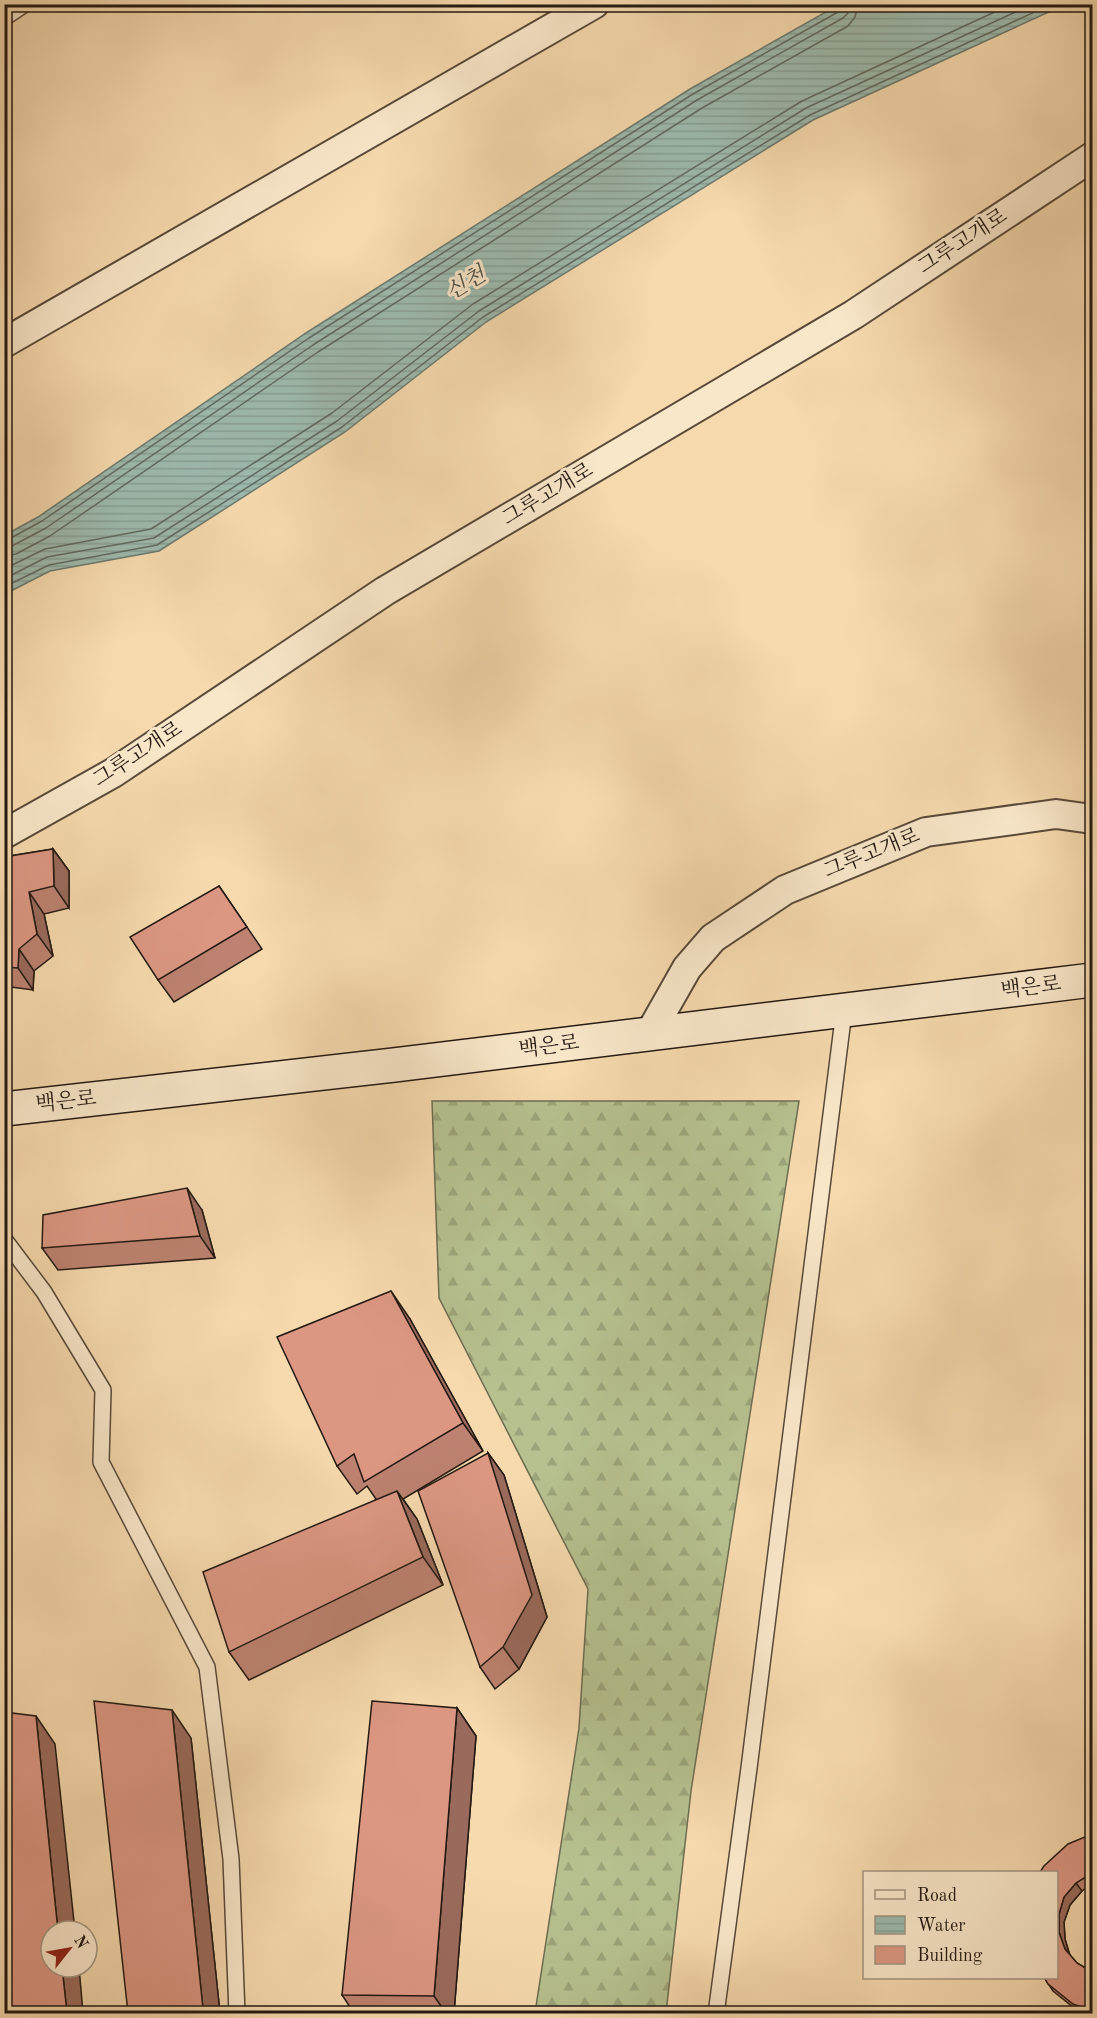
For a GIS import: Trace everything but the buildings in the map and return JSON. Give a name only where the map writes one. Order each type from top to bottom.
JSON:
[{"type":"main road","name":"백은로","points":[[4,1109],[649,1035],[1092,980]]},
{"type":"street","points":[[4,343],[594,4]]},
{"type":"street","name":"그루고개로","points":[[4,834],[113,773],[385,591],[853,315],[1092,157]]},
{"type":"street","name":"그루고개로","points":[[649,1035],[687,968],[712,938],[785,890],[926,832],[1056,814],[1092,819]]},
{"type":"lane","points":[[4,18],[25,4]]},
{"type":"lane","points":[[716,2013],[751,1757],[844,1011]]},
{"type":"lane","points":[[4,1239],[44,1292],[103,1390],[101,1462],[207,1667],[231,1859],[237,2013]]},
{"type":"green space","points":[[432,1101],[799,1101],[691,1791],[666,2013],[535,2013],[579,1728],[588,1589],[439,1298]]},
{"type":"water","name":"신천","points":[[840,4],[1064,5],[813,120],[486,322],[345,432],[159,551],[50,571],[5,594],[5,535],[38,517],[306,333],[690,89]]}]
